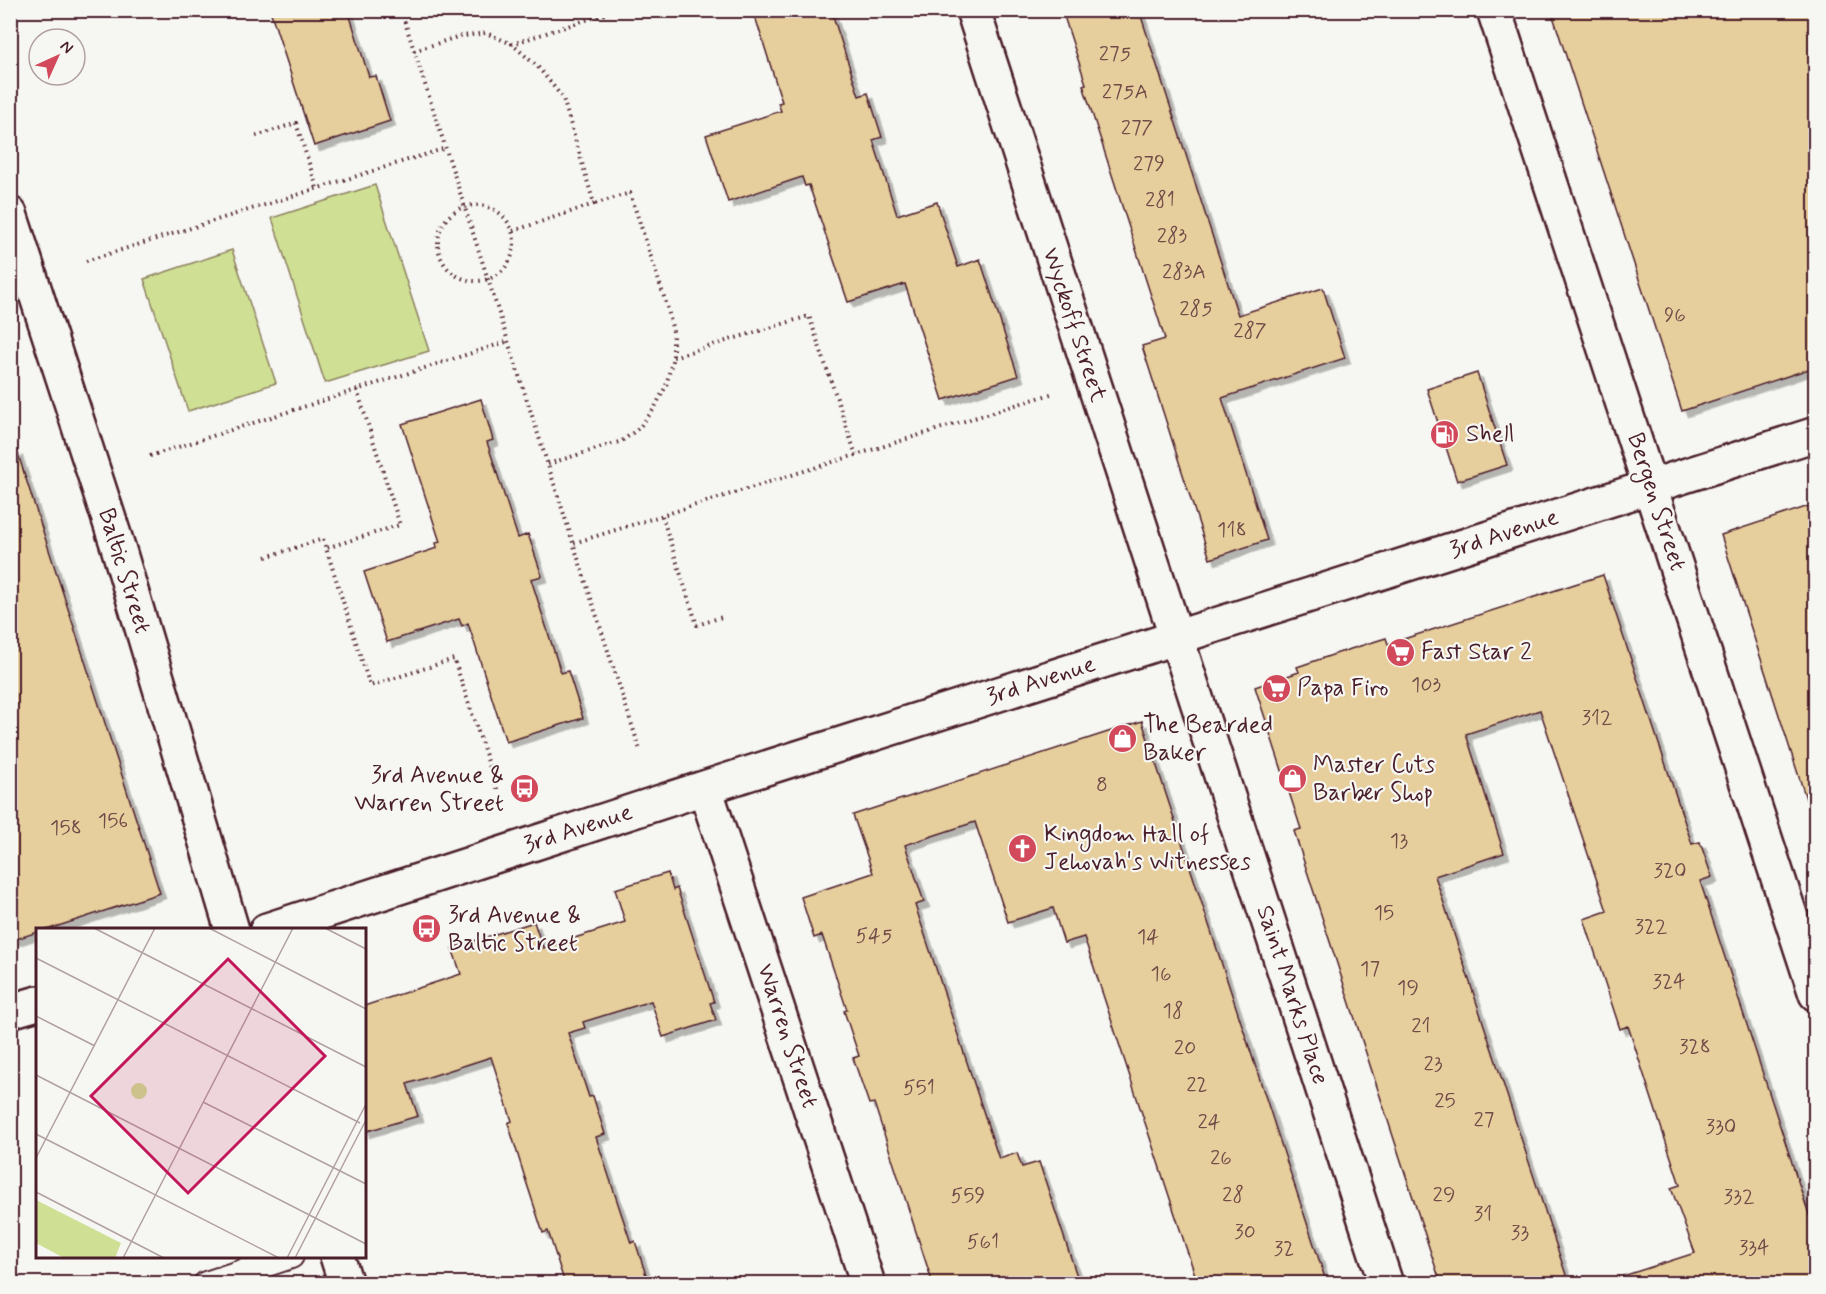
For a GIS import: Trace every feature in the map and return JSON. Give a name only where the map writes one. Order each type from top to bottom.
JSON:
[{"type":"street","name":"Wyckoff Street","points":[[973,10],[1176,638]]},
{"type":"street","name":"Bergen Street","points":[[1494,10],[1815,994]]},
{"type":"street","name":"Baltic Street","points":[[10,214],[118,547],[231,928]]},
{"type":"street","name":"3rd Avenue","points":[[273,928],[1815,434]]},
{"type":"street","name":"Saint Marks Place","points":[[1176,638],[1386,1284]]},
{"type":"street","name":"Warren Street","points":[[705,788],[868,1284]]},
{"type":"street","points":[[10,1011],[36,1004]]},
{"type":"street","points":[[337,1258],[346,1284]]},
{"type":"lane","points":[[206,1284],[288,1258]]},
{"type":"path","points":[[401,10],[640,750]]},
{"type":"path","points":[[593,10],[595,17]]},
{"type":"path","points":[[512,44],[617,10]]},
{"type":"path","points":[[414,51],[457,37],[486,33],[512,44],[538,67],[563,98],[594,204]]},
{"type":"path","points":[[256,136],[296,123],[317,188]]},
{"type":"path","points":[[86,261],[446,148]]},
{"type":"path","points":[[513,231],[630,193],[668,309],[673,332],[673,357],[666,386],[654,409],[639,428],[622,441],[548,464]]},
{"type":"path","points":[[479,205],[494,209],[505,218],[513,231],[515,246],[510,260],[501,272],[488,279],[471,281],[455,274],[444,262],[438,246],[441,229],[450,215],[465,206],[479,205]]},
{"type":"path","points":[[673,357],[809,315],[856,455]]},
{"type":"path","points":[[150,456],[508,341]]},
{"type":"path","points":[[326,548],[400,525],[357,390]]},
{"type":"path","points":[[574,543],[1054,393]]},
{"type":"path","points":[[662,516],[697,625],[722,617]]},
{"type":"path","points":[[266,557],[323,539],[370,686],[454,658],[498,792]]},
{"type":"green space","points":[[375,185],[429,351],[325,383],[272,218]]},
{"type":"green space","points":[[232,250],[276,383],[188,411],[144,279]]},
{"type":"building","points":[[270,10],[348,10],[369,77],[376,76],[390,121],[314,146]]},
{"type":"building","points":[[753,10],[831,10],[859,96],[868,93],[882,137],[873,140],[897,215],[937,202],[958,267],[980,259],[1018,376],[943,400],[905,284],[848,302],[809,185],[805,186],[802,177],[728,202],[706,135],[781,111],[778,103],[782,102]]},
{"type":"building","points":[[1062,10],[1139,10],[1238,315],[1323,288],[1345,358],[1222,398],[1267,540],[1210,559],[1142,346],[1165,339],[1083,85],[1086,84]]},
{"type":"building","points":[[1551,10],[1815,10],[1815,367],[1682,411]]},
{"type":"building","points":[[1477,373],[1507,465],[1457,481],[1427,389]]},
{"type":"building","points":[[481,399],[493,440],[487,442],[518,538],[528,534],[542,576],[531,579],[561,673],[568,671],[583,718],[506,742],[468,623],[462,626],[459,619],[387,642],[364,572],[437,548],[436,543],[440,542],[402,424]]},
{"type":"building","points":[[17,451],[160,893],[52,928],[36,928],[36,933],[10,941],[10,452]]},
{"type":"building","points":[[1815,504],[1815,807],[1809,808],[1721,535]]},
{"type":"building","points":[[1603,575],[1692,844],[1700,842],[1712,877],[1700,881],[1815,1233],[1815,1284],[1624,1284],[1623,1276],[1695,1253],[1671,1188],[1680,1185],[1628,1026],[1620,1029],[1584,919],[1607,911],[1540,710],[1466,734],[1504,853],[1435,876],[1569,1284],[1441,1284],[1294,831],[1301,829],[1255,687],[1299,672],[1297,667],[1341,652],[1386,638],[1388,644]]},
{"type":"building","points":[[1142,721],[1327,1284],[1198,1284],[1084,937],[1064,943],[1053,908],[1008,922],[975,822],[905,845],[924,902],[915,905],[999,1159],[1017,1153],[1022,1167],[1039,1162],[1077,1276],[1053,1284],[933,1284],[874,1103],[869,1104],[853,1058],[859,1056],[844,1011],[847,1010],[822,935],[814,938],[801,897],[873,873],[853,815]]},
{"type":"building","points":[[668,873],[673,890],[677,888],[714,1002],[710,1003],[716,1020],[663,1037],[651,1001],[583,1022],[585,1028],[568,1033],[589,1097],[593,1096],[605,1134],[596,1137],[631,1243],[635,1241],[649,1284],[565,1284],[548,1231],[543,1233],[525,1178],[508,1123],[512,1121],[491,1057],[407,1084],[418,1116],[366,1131],[366,1005],[461,974],[452,948],[534,922],[543,948],[625,922],[615,889]]},
{"type":"place","name":"Shell","points":[[1445,434]]},
{"type":"place","name":"Fast Star 2","points":[[1400,652]]},
{"type":"place","name":"Papa Firo","points":[[1276,688]]},
{"type":"place","name":"The Bearded Baker","points":[[1122,739]]},
{"type":"place","name":"Master Cuts Barber Shop","points":[[1292,779]]},
{"type":"place","name":"3rd Avenue & Warren Street","points":[[525,789]]},
{"type":"place","name":"Kingdom Hall of Jehovah's Witnesses","points":[[1023,848]]},
{"type":"place","name":"3rd Avenue & Baltic Street","points":[[427,929]]}]
